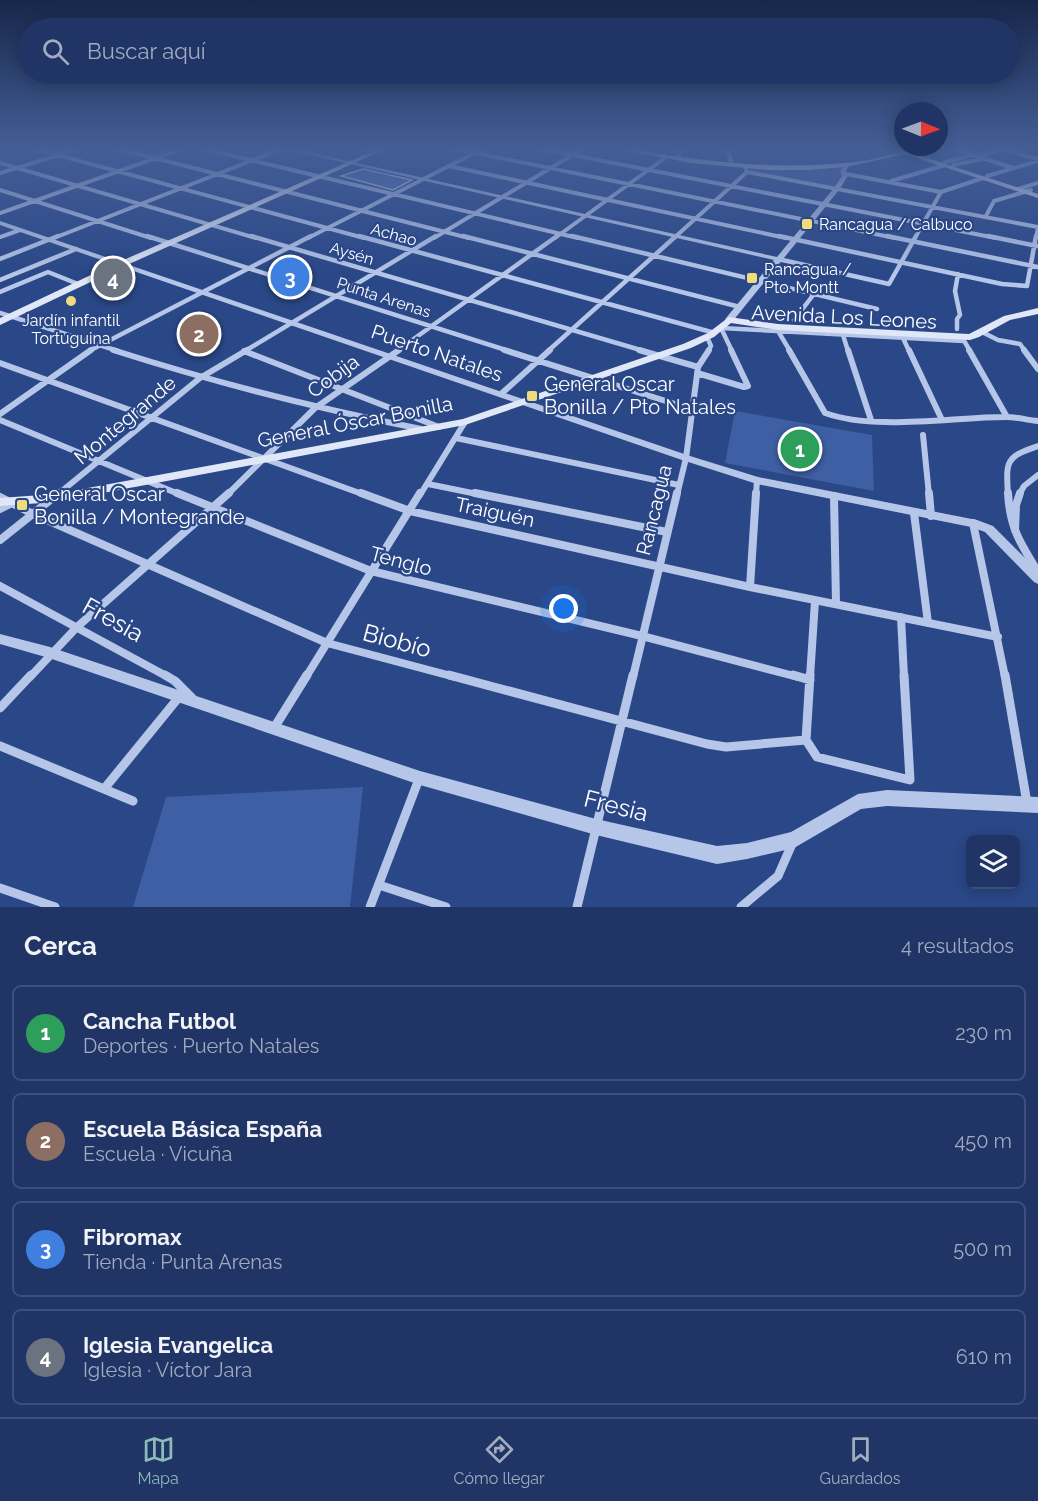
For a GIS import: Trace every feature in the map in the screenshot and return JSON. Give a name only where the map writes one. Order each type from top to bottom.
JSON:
[{"type":"main road","points":[[3,317],[290,190]]},
{"type":"main road","name":"Avenida Los Leones","points":[[718,329],[790,328],[961,336],[976,335],[1006,318],[1038,311]]},
{"type":"main road","name":"General Óscar Bonilla","points":[[6,502],[55,498],[465,422],[656,357],[718,329]]},
{"type":"street","name":"Punta Arenas","points":[[1,190],[691,409]]},
{"type":"street","points":[[0,213],[65,190]]},
{"type":"street","name":"Aysén","points":[[92,190],[572,330],[744,387],[748,386],[718,329]]},
{"type":"street","points":[[2,257],[175,190]]},
{"type":"street","name":"Achao","points":[[190,190],[602,302],[718,329]]},
{"type":"street","points":[[280,190],[740,307]]},
{"type":"street","points":[[379,190],[877,309]]},
{"type":"street","points":[[0,414],[98,345],[401,190]]},
{"type":"street","points":[[473,190],[889,284],[941,192]]},
{"type":"street","name":"Montegrande","points":[[0,540],[55,498],[150,417],[200,378],[513,190]]},
{"type":"street","points":[[566,190],[1002,284],[1027,286],[1035,266],[1038,228],[986,216],[844,190]]},
{"type":"street","name":"Cobija","points":[[0,708],[76,627],[214,508],[315,408],[432,327],[619,190]]},
{"type":"street","points":[[660,190],[1035,266]]},
{"type":"street","points":[[501,394],[725,190]]},
{"type":"street","points":[[759,190],[1036,246]]},
{"type":"street","name":"Rancagua","points":[[577,907],[686,458],[698,370],[718,329],[740,307],[809,220],[836,190]]},
{"type":"street","points":[[932,190],[946,190]]},
{"type":"street","points":[[986,216],[994,201],[1029,191]]},
{"type":"street","name":"Puerto Natales","points":[[0,223],[686,458],[757,480],[973,523]]},
{"type":"street","points":[[0,237],[20,230]]},
{"type":"street","points":[[0,280],[76,249]]},
{"type":"street","points":[[0,292],[48,272],[78,284]]},
{"type":"street","points":[[958,274],[955,291],[961,336],[1007,417]]},
{"type":"street","points":[[794,320],[814,294]]},
{"type":"street","points":[[3,317],[200,378],[315,408],[424,430]]},
{"type":"street","name":"Avenida Los Leones","points":[[718,329],[903,338],[961,336]]},
{"type":"street","points":[[778,331],[825,413],[839,419],[942,420],[1007,417],[1038,421]]},
{"type":"street","points":[[982,332],[998,340],[1020,344],[1026,348],[1030,359],[1038,369]]},
{"type":"street","points":[[843,335],[871,420]]},
{"type":"street","points":[[903,338],[942,420]]},
{"type":"street","points":[[244,351],[440,427]]},
{"type":"street","name":"Traiguén","points":[[0,363],[411,511],[815,600],[998,637]]},
{"type":"street","name":"Tenglo","points":[[0,420],[370,572],[642,636],[810,680]]},
{"type":"street","points":[[274,729],[465,422]]},
{"type":"street","points":[[923,435],[931,516]]},
{"type":"street","points":[[456,438],[679,484]]},
{"type":"street","points":[[1038,446],[1011,458],[1006,466],[1009,517],[1038,572]]},
{"type":"street","points":[[1014,530],[1017,497],[1030,480],[1038,475]]},
{"type":"street","points":[[750,586],[757,480]]},
{"type":"street","points":[[428,484],[667,532]]},
{"type":"street","points":[[834,496],[836,604]]},
{"type":"street","name":"Biobío","points":[[0,497],[6,502],[327,643],[726,747],[806,740]]},
{"type":"street","points":[[0,509],[6,502]]},
{"type":"street","points":[[914,513],[928,623]]},
{"type":"street","points":[[973,523],[989,529],[1038,579]]},
{"type":"street","points":[[973,523],[1033,806]]},
{"type":"street","name":"Fresia","points":[[0,586],[175,681],[197,702]]},
{"type":"street","points":[[815,600],[806,740],[817,757],[910,780],[901,617]]},
{"type":"street","name":"Fresia","points":[[0,639],[50,653],[420,777],[596,826],[717,855],[747,851],[794,840],[858,802],[887,798],[1033,806]]},
{"type":"street","points":[[104,789],[179,697]]},
{"type":"street","points":[[0,746],[133,801]]},
{"type":"street","points":[[370,907],[420,777]]},
{"type":"street","points":[[741,907],[778,876],[794,840]]},
{"type":"street","points":[[379,885],[446,907]]},
{"type":"street","points":[[0,888],[56,907]]},
{"type":"shaded area","points":[[735,411],[872,435],[874,491],[725,463]]},
{"type":"shaded area","points":[[363,787],[350,907],[133,907],[166,797]]},
{"type":"place","name":"Rancagua / Calbuco","points":[[807,224]]},
{"type":"place","name":"Fibromax","points":[[290,277]]},
{"type":"place","name":"Iglesia Evangelica","points":[[113,278]]},
{"type":"place","name":"Rancagua / Pto. Montt","points":[[752,278]]},
{"type":"place","name":"Jardín infantil Tortuguina","points":[[71,301]]},
{"type":"place","name":"Escuela Básica España","points":[[199,334]]},
{"type":"place","name":"General Oscar Bonilla / Pto Natales","points":[[532,396]]},
{"type":"place","name":"Cancha Futbol","points":[[800,449]]},
{"type":"place","name":"General Oscar Bonilla / Montegrande","points":[[22,505]]}]
